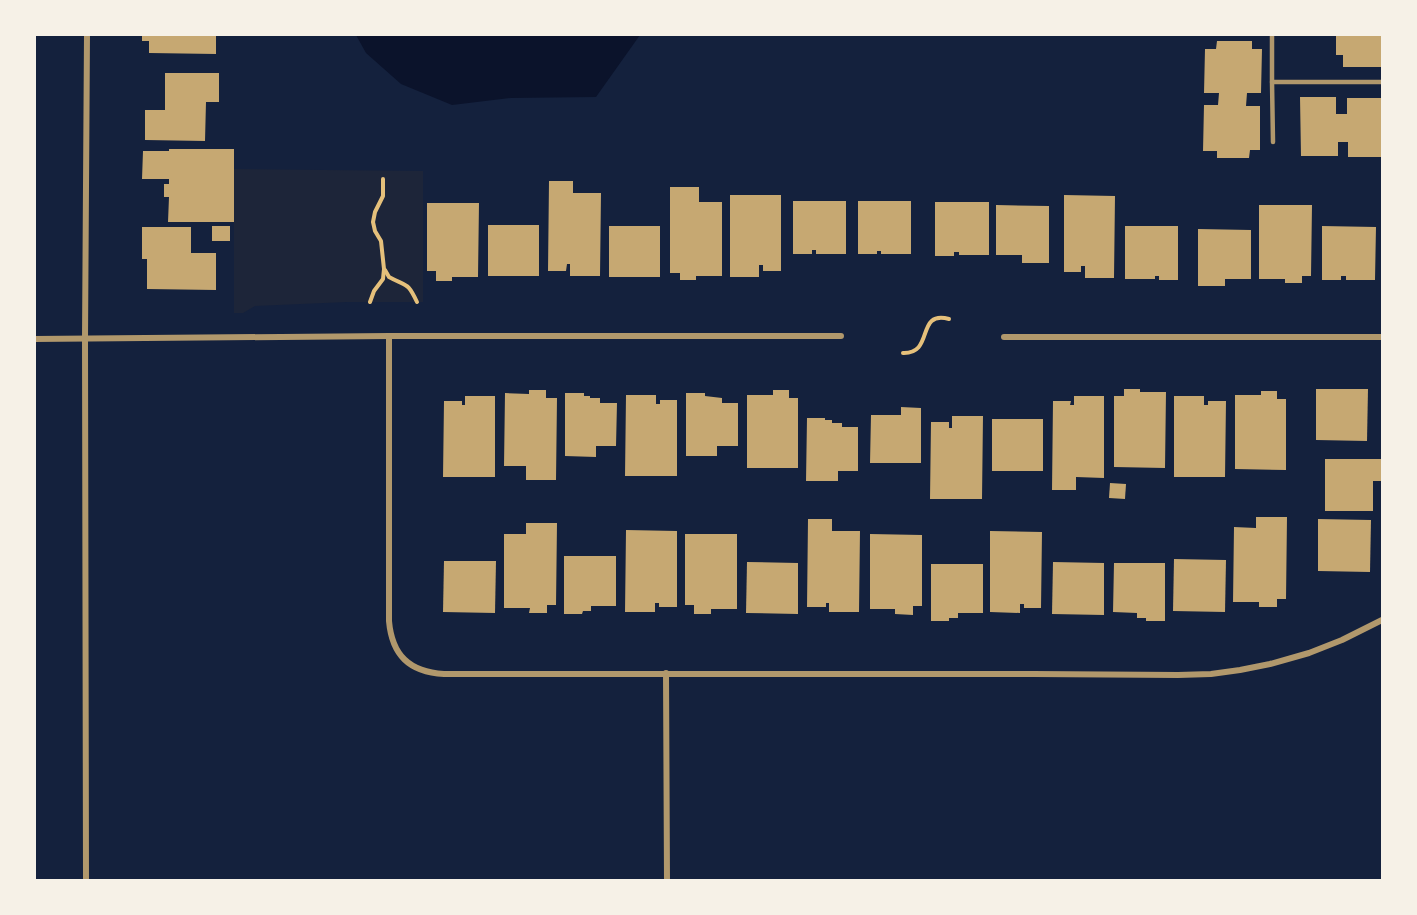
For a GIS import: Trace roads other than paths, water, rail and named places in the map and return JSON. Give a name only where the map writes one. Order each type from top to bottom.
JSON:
[{"type":"street","points":[[86,880],[87,34]]},
{"type":"street","points":[[389,336],[390,634],[400,656],[422,671],[433,673],[1126,676],[1211,674],[1270,664],[1309,653],[1383,620]]},
{"type":"street","points":[[34,339],[841,336]]},
{"type":"street","points":[[1004,337],[1383,337]]},
{"type":"street","points":[[666,673],[667,880]]},
{"type":"lane","points":[[1272,34],[1273,142]]},
{"type":"lane","points":[[1272,82],[1383,82]]}]
